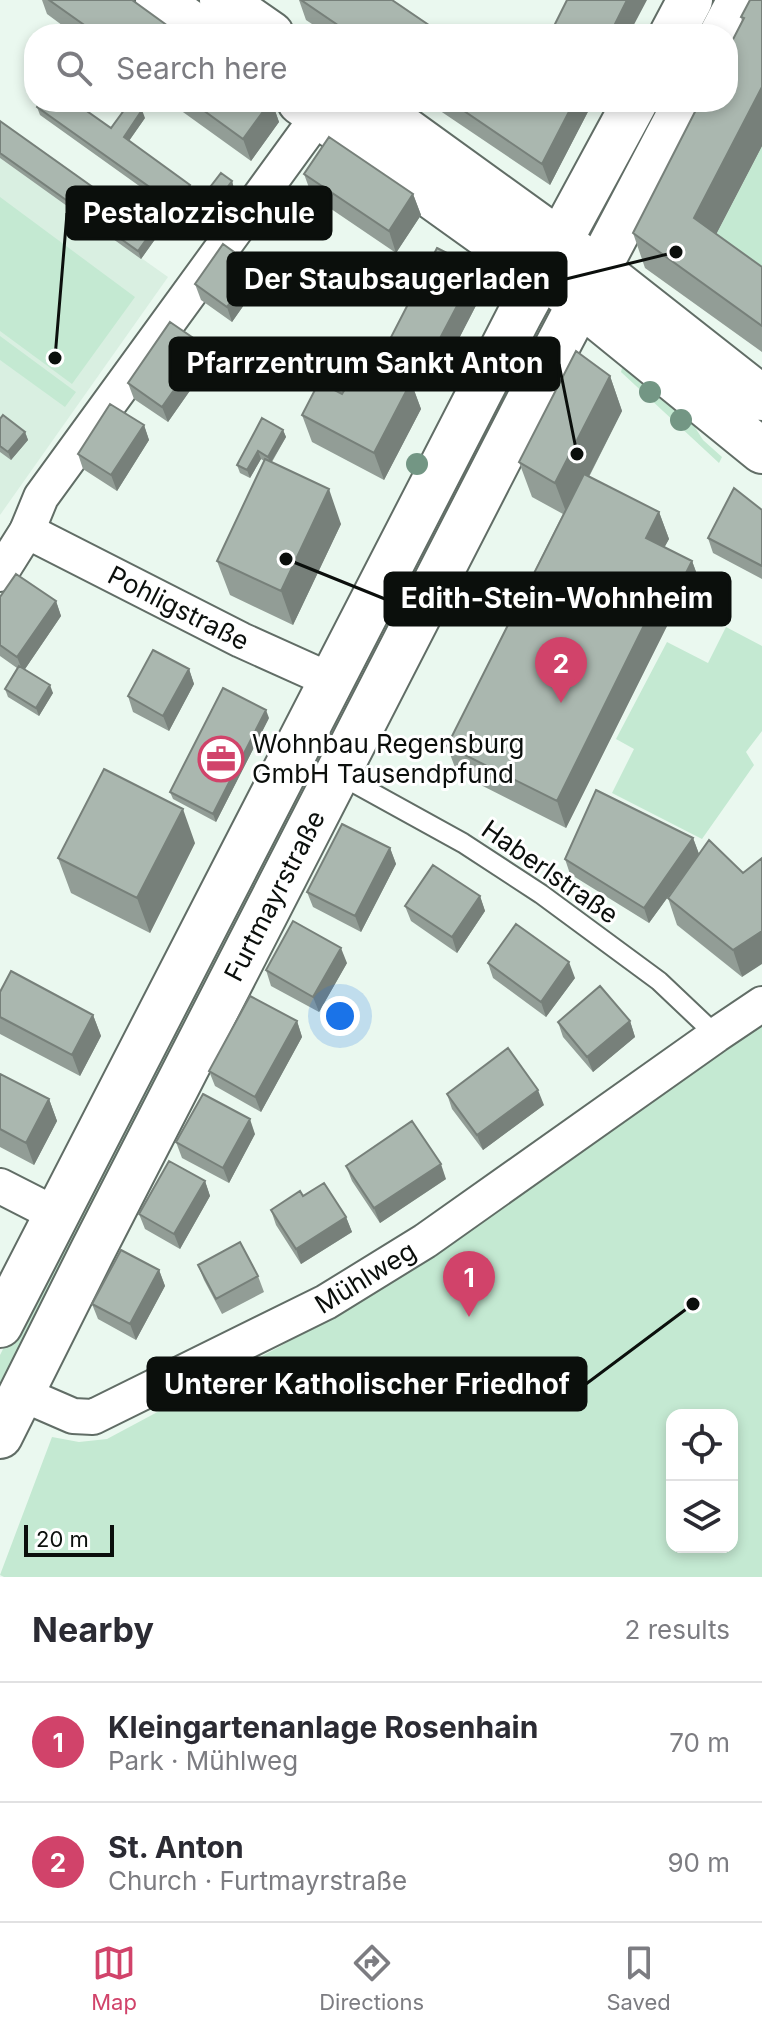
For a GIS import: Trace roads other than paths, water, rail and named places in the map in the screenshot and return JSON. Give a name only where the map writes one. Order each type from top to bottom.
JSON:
[{"type":"main road","points":[[158,0],[192,24]]},
{"type":"main road","points":[[222,0],[257,24]]},
{"type":"main road","points":[[677,24],[690,0]]},
{"type":"main road","points":[[727,24],[740,0]]},
{"type":"main road","points":[[315,112],[551,258]]},
{"type":"main road","points":[[379,112],[551,258],[762,398]]},
{"type":"main road","name":"Furtmayrstraße","points":[[0,1325],[519,316],[630,112]]},
{"type":"main road","name":"Furtmayrstraße","points":[[0,1436],[681,112]]},
{"type":"main road","points":[[589,286],[762,451]]},
{"type":"street","points":[[0,574],[27,531],[41,497],[308,112]]},
{"type":"street","name":"Pohligstraße","points":[[27,531],[241,640],[332,681]]},
{"type":"street","name":"Mühlweg","points":[[20,1393],[73,1416],[93,1417],[326,1302],[425,1241],[762,1004]]},
{"type":"street","points":[[0,1186],[57,1215]]},
{"type":"lane","name":"Haberlstraße","points":[[338,774],[463,843],[541,894],[659,981],[716,1035]]},
{"type":"place","name":"Der Staubsaugerladen","points":[[676,252]]},
{"type":"place","name":"Pestalozzischule","points":[[55,358]]},
{"type":"place","name":"Pfarrzentrum Sankt Anton","points":[[577,454]]},
{"type":"place","name":"Edith-Stein-Wohnheim","points":[[286,559]]},
{"type":"place","name":"St. Anton","points":[[561,703]]},
{"type":"place","name":"Wohnbau Regensburg GmbH Tausendpfund","points":[[221,759]]},
{"type":"place","name":"Unterer Katholischer Friedhof","points":[[693,1304]]},
{"type":"place","name":"Kleingartenanlage Rosenhain","points":[[469,1317]]}]
